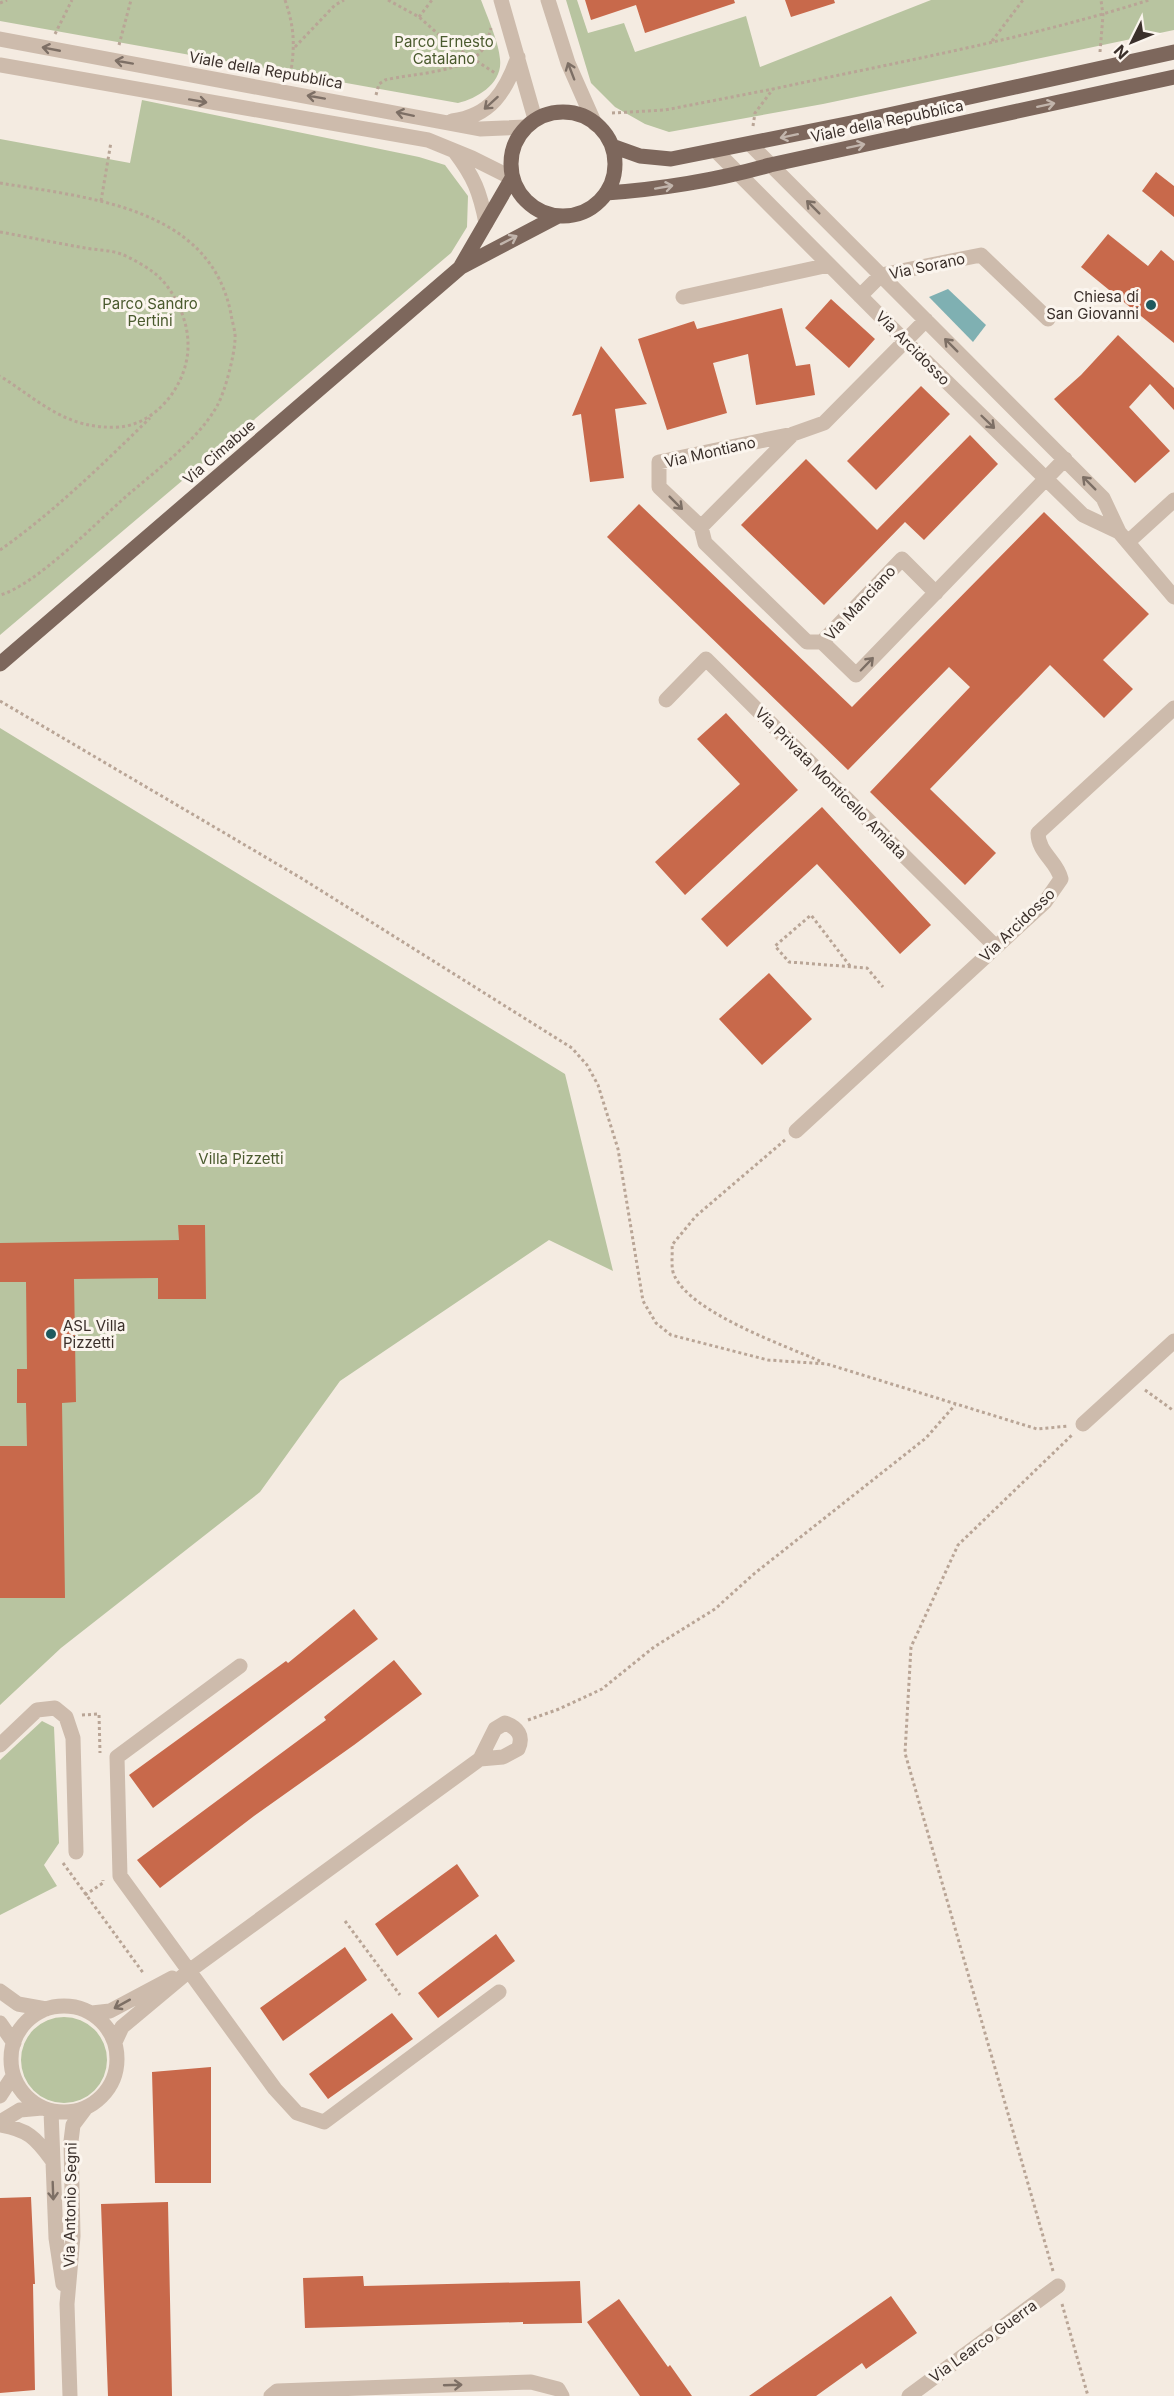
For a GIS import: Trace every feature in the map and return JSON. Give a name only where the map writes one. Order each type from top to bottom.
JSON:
[{"type":"main road","name":"Viale della Repubblica","points":[[530,123],[559,112],[573,112],[601,129],[612,146],[640,156],[672,159],[1174,52]]},
{"type":"main road","name":"Viale della Repubblica","points":[[606,194],[646,190],[738,174],[770,165],[1174,77]]},
{"type":"main road","points":[[530,123],[516,141],[511,154],[512,178],[524,199],[534,207],[558,216],[568,216],[589,209],[606,194],[614,173],[615,159],[612,146]]},
{"type":"main road","name":"Via Cimabue","points":[[461,267],[512,178]]},
{"type":"main road","name":"Via Cimabue","points":[[0,664],[461,267],[558,216]]},
{"type":"street","points":[[501,0],[518,57],[530,123]]},
{"type":"street","points":[[548,0],[574,80],[595,124]]},
{"type":"street","name":"Viale della Repubblica","points":[[0,39],[480,129],[530,123]]},
{"type":"street","points":[[441,122],[465,119],[487,109],[504,90],[518,57]]},
{"type":"street","points":[[0,65],[428,140],[512,178]]},
{"type":"street","name":"Via Arcidosso","points":[[750,144],[1103,498],[1123,537],[1174,597]]},
{"type":"street","points":[[453,150],[470,172],[480,192],[486,223]]},
{"type":"street","name":"Via Arcidosso","points":[[716,151],[905,341],[1083,515],[1123,537]]},
{"type":"street","name":"Via Sorano","points":[[860,296],[881,275],[981,255],[1048,319]]},
{"type":"street","points":[[683,297],[829,265]]},
{"type":"street","name":"Via Montiano","points":[[793,434],[701,527],[659,486],[659,462],[793,434],[824,423],[926,320]]},
{"type":"street","name":"Via Manciano","points":[[936,593],[902,559],[822,642],[856,675],[936,593],[1065,459]]},
{"type":"street","points":[[1123,537],[1174,500]]},
{"type":"street","points":[[701,527],[705,543],[807,642],[822,642]]},
{"type":"street","name":"Via Privata Monticello Amiata","points":[[666,700],[706,659],[996,947]]},
{"type":"street","name":"Via Arcidosso","points":[[796,1131],[1045,902],[1061,879],[1059,871],[1041,848],[1038,833],[1174,708]]},
{"type":"street","points":[[1083,1424],[1174,1341]]},
{"type":"street","points":[[240,1665],[117,1757],[120,1876],[275,2089],[297,2113],[324,2122],[499,1992]]},
{"type":"street","points":[[0,1745],[37,1710],[55,1707],[66,1717],[73,1738],[76,1852]]},
{"type":"street","points":[[115,2042],[122,2027],[189,1971],[480,1759],[495,1729],[505,1723],[514,1726],[522,1742],[518,1749],[502,1757],[480,1759]]},
{"type":"street","points":[[0,1991],[18,2004],[46,2009],[69,2006],[92,2013],[110,2011],[153,1987],[189,1971]]},
{"type":"street","points":[[46,2009],[34,2015],[23,2025],[14,2043],[11,2062],[13,2076],[20,2089],[30,2100],[47,2110]]},
{"type":"street","points":[[0,2123],[20,2110],[68,2113],[85,2109],[99,2100],[109,2089],[116,2074],[118,2058],[115,2042],[106,2026],[92,2013]]},
{"type":"street","points":[[0,2023],[14,2043]]},
{"type":"street","points":[[0,2096],[13,2076]]},
{"type":"street","name":"Via Antonio Segni","points":[[70,2396],[67,2304],[73,2236],[70,2141],[73,2125],[85,2109]]},
{"type":"street","name":"Via Antonio Segni","points":[[47,2110],[56,2238],[67,2304]]},
{"type":"street","name":"Via Antonio Segni","points":[[0,2123],[21,2129],[37,2139],[52,2160]]},
{"type":"street","name":"Via Learco Guerra","points":[[909,2396],[1058,2286]]},
{"type":"street","points":[[271,2396],[277,2391],[531,2382],[558,2390],[562,2396]]},
{"type":"path","points":[[0,3],[8,0]]},
{"type":"path","points":[[54,36],[72,0]]},
{"type":"path","points":[[118,47],[131,0]]},
{"type":"path","points":[[285,0],[291,16],[295,47],[290,79]]},
{"type":"path","points":[[295,47],[335,5],[344,0]]},
{"type":"path","points":[[388,0],[419,17],[446,41],[500,77]]},
{"type":"path","points":[[419,17],[432,0]]},
{"type":"path","points":[[992,41],[1023,0]]},
{"type":"path","points":[[1098,69],[1103,15],[1101,0]]},
{"type":"path","points":[[612,114],[665,110],[773,90],[1103,15],[1149,0]]},
{"type":"path","points":[[377,93],[379,84],[385,80],[462,65],[474,58],[485,47],[491,21]]},
{"type":"path","points":[[753,128],[755,113],[773,90]]},
{"type":"path","points":[[101,201],[111,142]]},
{"type":"path","points":[[0,183],[101,201],[135,211],[165,224],[196,245],[219,279],[229,307],[236,339],[218,405],[194,435],[49,565],[11,592],[0,595]]},
{"type":"path","points":[[0,232],[123,254],[160,277],[180,307],[188,344],[182,375],[165,405],[105,462],[21,535],[0,549]]},
{"type":"path","points":[[0,376],[39,404],[61,416],[87,425],[118,427],[131,425],[153,414]]},
{"type":"path","points":[[0,701],[301,878],[572,1048],[587,1065],[598,1085],[618,1149],[643,1301],[656,1323],[671,1335],[768,1360],[826,1364]]},
{"type":"path","points":[[850,966],[811,915],[775,946],[789,962],[867,968],[882,987]]},
{"type":"path","points":[[796,1131],[696,1216],[672,1245],[674,1276],[692,1296],[723,1318],[826,1364],[1037,1429],[1083,1424]]},
{"type":"path","points":[[1131,1380],[1174,1411]]},
{"type":"path","points":[[514,1726],[602,1689],[654,1647],[714,1609],[755,1573],[926,1438],[955,1405]]},
{"type":"path","points":[[1083,1424],[958,1545],[910,1647],[905,1753],[1088,2396]]},
{"type":"path","points":[[66,1717],[99,1713],[100,1759]]},
{"type":"path","points":[[76,1852],[60,1860],[153,1987]]},
{"type":"path","points":[[85,1895],[103,1883],[103,1871]]},
{"type":"path","points":[[345,1921],[400,1995]]},
{"type":"green space","name":"Parco Ernesto Catalano","points":[[0,0],[481,0],[497,45],[500,68],[498,75],[488,88],[458,103],[0,21]]},
{"type":"green space","points":[[566,0],[577,0],[588,33],[624,23],[635,52],[746,16],[760,67],[931,0],[1174,0],[1174,30],[823,104],[669,132],[645,124],[615,107],[591,83]]},
{"type":"green space","name":"Parco Sandro Pertini","points":[[142,100],[419,157],[445,165],[468,196],[467,227],[451,253],[0,635],[0,139],[130,163]]},
{"type":"green space","name":"Villa Pizzetti","points":[[0,728],[565,1074],[613,1271],[549,1240],[340,1381],[260,1492],[61,1648],[0,1705]]},
{"type":"green space","points":[[42,1721],[54,1727],[59,1843],[44,1865],[57,1886],[0,1915],[0,1760]]},
{"type":"green space","points":[[64,2017],[81,2020],[95,2029],[104,2043],[107,2060],[104,2077],[95,2091],[81,2100],[64,2103],[47,2100],[33,2091],[24,2077],[21,2060],[24,2043],[33,2029],[47,2020]]},
{"type":"water","points":[[948,289],[986,325],[973,342],[929,297]]},
{"type":"building","points":[[585,0],[734,0],[735,3],[645,33],[636,5],[591,20]]},
{"type":"building","points":[[785,0],[834,0],[835,3],[791,17]]},
{"type":"building","points":[[1156,172],[1174,186],[1174,217],[1142,191]]},
{"type":"building","name":"Chiesa di San Giovanni","points":[[1108,234],[1148,266],[1161,250],[1174,261],[1174,343],[1081,267]]},
{"type":"building","points":[[831,299],[875,339],[849,368],[805,328]]},
{"type":"building","points":[[782,308],[796,366],[810,364],[815,395],[756,405],[748,354],[713,363],[727,413],[667,430],[638,339],[694,321],[697,329]]},
{"type":"building","points":[[1118,335],[1174,388],[1174,410],[1150,384],[1129,407],[1170,451],[1135,483],[1054,399],[1081,375]]},
{"type":"building","points":[[601,346],[647,404],[615,409],[624,478],[590,482],[581,414],[572,416]]},
{"type":"building","points":[[921,386],[950,414],[876,490],[847,461]]},
{"type":"building","points":[[970,435],[998,464],[924,540],[905,522],[824,605],[741,525],[806,459],[877,530]]},
{"type":"building","points":[[639,504],[852,707],[1044,512],[1149,614],[1103,660],[1133,689],[1104,718],[1050,665],[930,789],[996,853],[965,885],[870,792],[970,687],[949,667],[848,770],[607,537]]},
{"type":"building","points":[[726,713],[798,790],[685,895],[655,862],[740,784],[697,739]]},
{"type":"building","points":[[822,807],[931,925],[900,954],[817,864],[727,947],[701,919]]},
{"type":"building","points":[[769,973],[812,1019],[762,1065],[719,1019]]},
{"type":"building","points":[[178,1225],[205,1225],[206,1299],[158,1299],[158,1278],[74,1279],[76,1402],[62,1403],[65,1598],[0,1598],[0,1446],[27,1446],[26,1403],[17,1403],[17,1369],[27,1369],[26,1282],[0,1282],[0,1243],[179,1240]]},
{"type":"building","points":[[354,1609],[378,1639],[153,1808],[129,1775],[286,1661],[288,1663]]},
{"type":"building","points":[[394,1660],[422,1694],[254,1816],[160,1888],[137,1860],[326,1720],[324,1717]]},
{"type":"building","points":[[457,1864],[479,1896],[397,1956],[375,1924]]},
{"type":"building","points":[[496,1934],[515,1961],[438,2018],[418,1993]]},
{"type":"building","points":[[345,1947],[367,1980],[283,2041],[260,2008]]},
{"type":"building","points":[[392,2013],[413,2039],[328,2099],[309,2074]]},
{"type":"building","points":[[211,2067],[211,2183],[155,2183],[152,2072]]},
{"type":"building","points":[[31,2197],[35,2284],[33,2284],[35,2390],[0,2393],[0,2198]]},
{"type":"building","points":[[168,2202],[172,2396],[108,2396],[101,2204]]},
{"type":"building","points":[[363,2276],[364,2286],[580,2281],[582,2323],[523,2324],[523,2322],[305,2328],[303,2278]]},
{"type":"building","points":[[891,2296],[917,2333],[866,2369],[862,2363],[816,2396],[749,2396]]},
{"type":"building","points":[[619,2299],[692,2396],[640,2396],[587,2322]]},
{"type":"place","name":"Chiesa di San Giovanni","points":[[1151,305]]},
{"type":"place","name":"ASL Villa Pizzetti","points":[[51,1334]]}]
